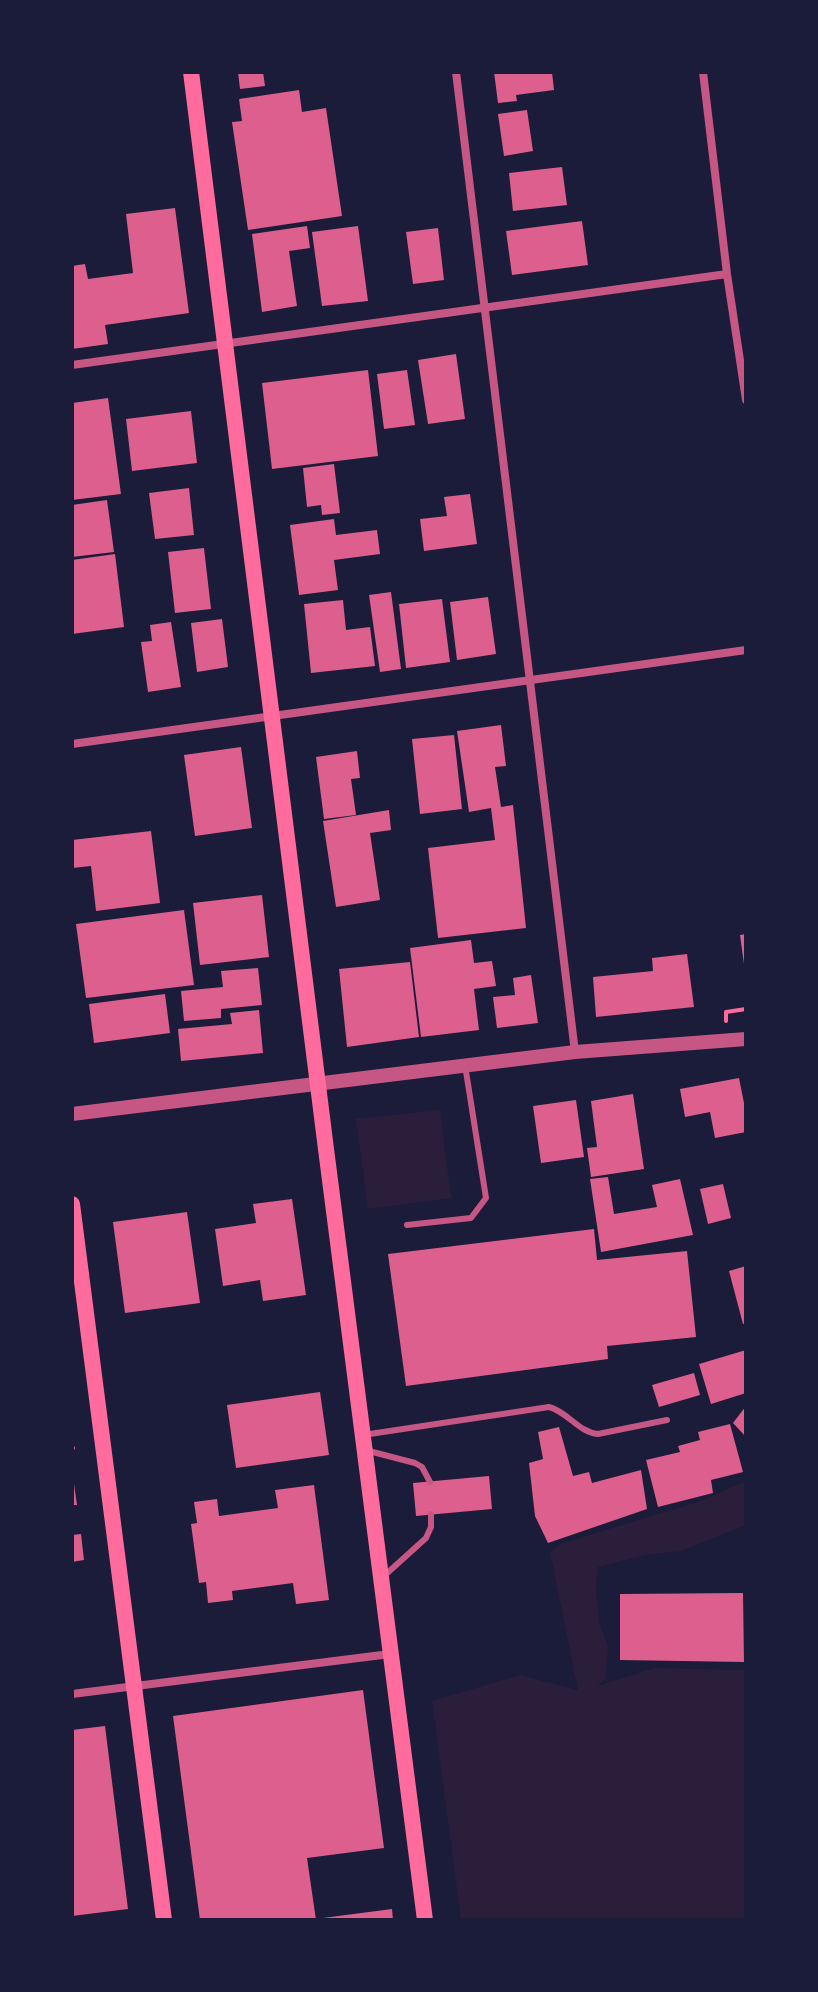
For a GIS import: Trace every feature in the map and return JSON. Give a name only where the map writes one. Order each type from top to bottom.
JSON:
[{"type":"main road","points":[[191,72],[425,1920]]},
{"type":"main road","points":[[72,1204],[164,1920]]},
{"type":"street","points":[[456,72],[575,1052]]},
{"type":"street","points":[[703,72],[727,274],[746,400]]},
{"type":"street","points":[[72,365],[727,274]]},
{"type":"street","points":[[72,744],[746,650]]},
{"type":"street","points":[[72,1114],[575,1052],[745,1041]]},
{"type":"street","points":[[72,1694],[390,1654]]},
{"type":"lane","points":[[407,1225],[471,1218],[486,1198],[465,1065]]},
{"type":"lane","points":[[364,1443],[549,1407],[557,1409],[589,1433],[598,1434],[667,1420]]},
{"type":"lane","points":[[364,1443],[422,1467],[430,1482]]},
{"type":"lane","points":[[381,1579],[426,1538],[431,1527],[431,1514]]},
{"type":"path","points":[[727,1022],[726,1012],[746,1009]]},
{"type":"shaded area","points":[[440,1110],[451,1198],[368,1209],[356,1119]]},
{"type":"shaded area","points":[[746,1481],[746,1525],[681,1551],[645,1555],[598,1567],[596,1587],[599,1623],[608,1646],[605,1680],[597,1686],[655,1668],[746,1670],[746,1920],[461,1920],[432,1701],[520,1675],[578,1690],[550,1552],[560,1544],[701,1501]]},
{"type":"building","points":[[238,72],[263,72],[265,86],[240,89]]},
{"type":"building","points":[[494,72],[552,72],[554,90],[516,95],[517,101],[498,103]]},
{"type":"building","points":[[299,90],[302,112],[326,108],[342,216],[248,230],[232,122],[242,121],[239,99]]},
{"type":"building","points":[[527,110],[533,151],[504,156],[498,114]]},
{"type":"building","points":[[562,167],[567,205],[513,211],[509,173]]},
{"type":"building","points":[[175,208],[189,313],[105,325],[108,344],[72,349],[72,266],[85,264],[88,279],[133,273],[126,214]]},
{"type":"building","points":[[582,221],[588,265],[512,275],[506,231]]},
{"type":"building","points":[[307,226],[310,248],[289,251],[297,306],[262,312],[252,234]]},
{"type":"building","points":[[358,226],[368,301],[322,306],[312,232]]},
{"type":"building","points":[[438,228],[444,280],[413,284],[406,232]]},
{"type":"building","points":[[456,354],[465,419],[428,424],[418,360]]},
{"type":"building","points":[[368,370],[378,456],[272,469],[262,383]]},
{"type":"building","points":[[407,370],[415,425],[384,429],[377,374]]},
{"type":"building","points":[[108,398],[121,494],[72,500],[72,403]]},
{"type":"building","points":[[191,411],[197,463],[132,471],[126,419]]},
{"type":"building","points":[[334,464],[340,513],[322,515],[321,505],[307,507],[303,468]]},
{"type":"building","points":[[189,488],[194,535],[155,539],[149,493]]},
{"type":"building","points":[[470,494],[477,544],[424,551],[420,519],[447,516],[444,497]]},
{"type":"building","points":[[107,500],[114,552],[72,557],[72,505]]},
{"type":"building","points":[[334,519],[336,535],[377,530],[380,554],[334,560],[338,590],[299,595],[290,525]]},
{"type":"building","points":[[204,548],[211,609],[175,613],[168,552]]},
{"type":"building","points":[[115,554],[124,627],[72,634],[72,560]]},
{"type":"building","points":[[391,592],[401,669],[380,672],[369,595]]},
{"type":"building","points":[[488,597],[496,654],[457,660],[450,602]]},
{"type":"building","points":[[442,599],[450,662],[406,668],[399,604]]},
{"type":"building","points":[[343,600],[346,630],[370,627],[375,666],[311,673],[304,604]]},
{"type":"building","points":[[222,619],[228,667],[197,672],[191,623]]},
{"type":"building","points":[[171,622],[181,687],[148,692],[141,642],[152,641],[150,625]]},
{"type":"building","points":[[501,725],[506,766],[495,767],[501,807],[513,805],[526,928],[438,938],[428,848],[495,840],[491,808],[469,812],[457,731]]},
{"type":"building","points":[[454,735],[462,809],[420,814],[412,739]]},
{"type":"building","points":[[241,747],[252,828],[195,836],[184,755]]},
{"type":"building","points":[[357,751],[360,778],[351,779],[356,815],[324,819],[316,757]]},
{"type":"building","points":[[389,810],[391,830],[370,833],[380,900],[336,907],[323,821]]},
{"type":"building","points":[[151,831],[160,903],[96,911],[91,866],[72,868],[72,840]]},
{"type":"building","points":[[262,895],[269,957],[200,965],[193,903]]},
{"type":"building","points":[[184,910],[194,985],[86,998],[76,924]]},
{"type":"building","points":[[746,934],[746,964],[744,964],[740,935]]},
{"type":"building","points":[[471,940],[474,963],[492,961],[496,986],[474,989],[479,1030],[421,1037],[410,948]]},
{"type":"building","points":[[687,954],[694,1007],[596,1017],[593,977],[653,971],[652,958]]},
{"type":"building","points":[[410,962],[419,1037],[347,1047],[339,969]]},
{"type":"building","points":[[258,968],[262,1005],[221,1009],[221,1018],[184,1021],[181,991],[223,987],[221,971]]},
{"type":"building","points":[[531,975],[538,1023],[497,1028],[493,997],[515,995],[513,978]]},
{"type":"building","points":[[165,994],[170,1033],[94,1043],[89,1004]]},
{"type":"building","points":[[259,1010],[263,1053],[181,1061],[178,1029],[232,1024],[230,1013]]},
{"type":"building","points":[[739,1078],[746,1113],[746,1132],[715,1138],[710,1112],[685,1117],[680,1089]]},
{"type":"building","points":[[633,1094],[644,1169],[591,1177],[587,1148],[597,1147],[591,1101]]},
{"type":"building","points":[[576,1100],[584,1157],[541,1163],[533,1106]]},
{"type":"building","points":[[608,1177],[614,1214],[657,1207],[652,1185],[680,1179],[693,1235],[601,1252],[590,1179]]},
{"type":"building","points":[[723,1184],[731,1218],[708,1224],[700,1189]]},
{"type":"building","points":[[292,1199],[306,1295],[263,1301],[260,1280],[223,1286],[215,1229],[256,1223],[253,1204]]},
{"type":"building","points":[[187,1212],[200,1303],[125,1313],[113,1222]]},
{"type":"building","points":[[594,1229],[597,1260],[687,1251],[696,1337],[607,1346],[608,1359],[406,1386],[388,1254]]},
{"type":"building","points":[[746,1266],[746,1323],[743,1324],[729,1271]]},
{"type":"building","points":[[746,1350],[746,1393],[711,1404],[699,1364]]},
{"type":"building","points":[[694,1373],[700,1395],[659,1407],[652,1385]]},
{"type":"building","points":[[320,1392],[329,1455],[236,1468],[227,1405]]},
{"type":"building","points":[[746,1406],[746,1437],[733,1423]]},
{"type":"building","points":[[730,1424],[743,1472],[711,1480],[713,1493],[658,1507],[646,1460],[680,1452],[678,1446],[700,1440],[698,1432]]},
{"type":"building","points":[[559,1427],[573,1476],[589,1472],[592,1483],[641,1470],[647,1509],[548,1543],[535,1516],[529,1463],[543,1459],[538,1432]]},
{"type":"building","points":[[489,1476],[492,1509],[416,1516],[413,1483]]},
{"type":"building","points":[[74,1484],[77,1505],[72,1505]]},
{"type":"building","points":[[314,1485],[329,1600],[296,1604],[293,1583],[232,1591],[233,1600],[208,1603],[206,1582],[199,1583],[191,1524],[197,1523],[194,1502],[217,1499],[219,1516],[278,1508],[275,1490]]},
{"type":"building","points":[[81,1534],[84,1560],[72,1562],[72,1535]]},
{"type":"building","points":[[743,1593],[744,1662],[620,1660],[620,1594]]},
{"type":"building","points":[[363,1690],[384,1848],[307,1858],[316,1920],[200,1920],[173,1716]]},
{"type":"building","points":[[105,1726],[128,1909],[72,1916],[72,1730]]},
{"type":"building","points":[[392,1909],[393,1920],[323,1920],[323,1918]]}]
